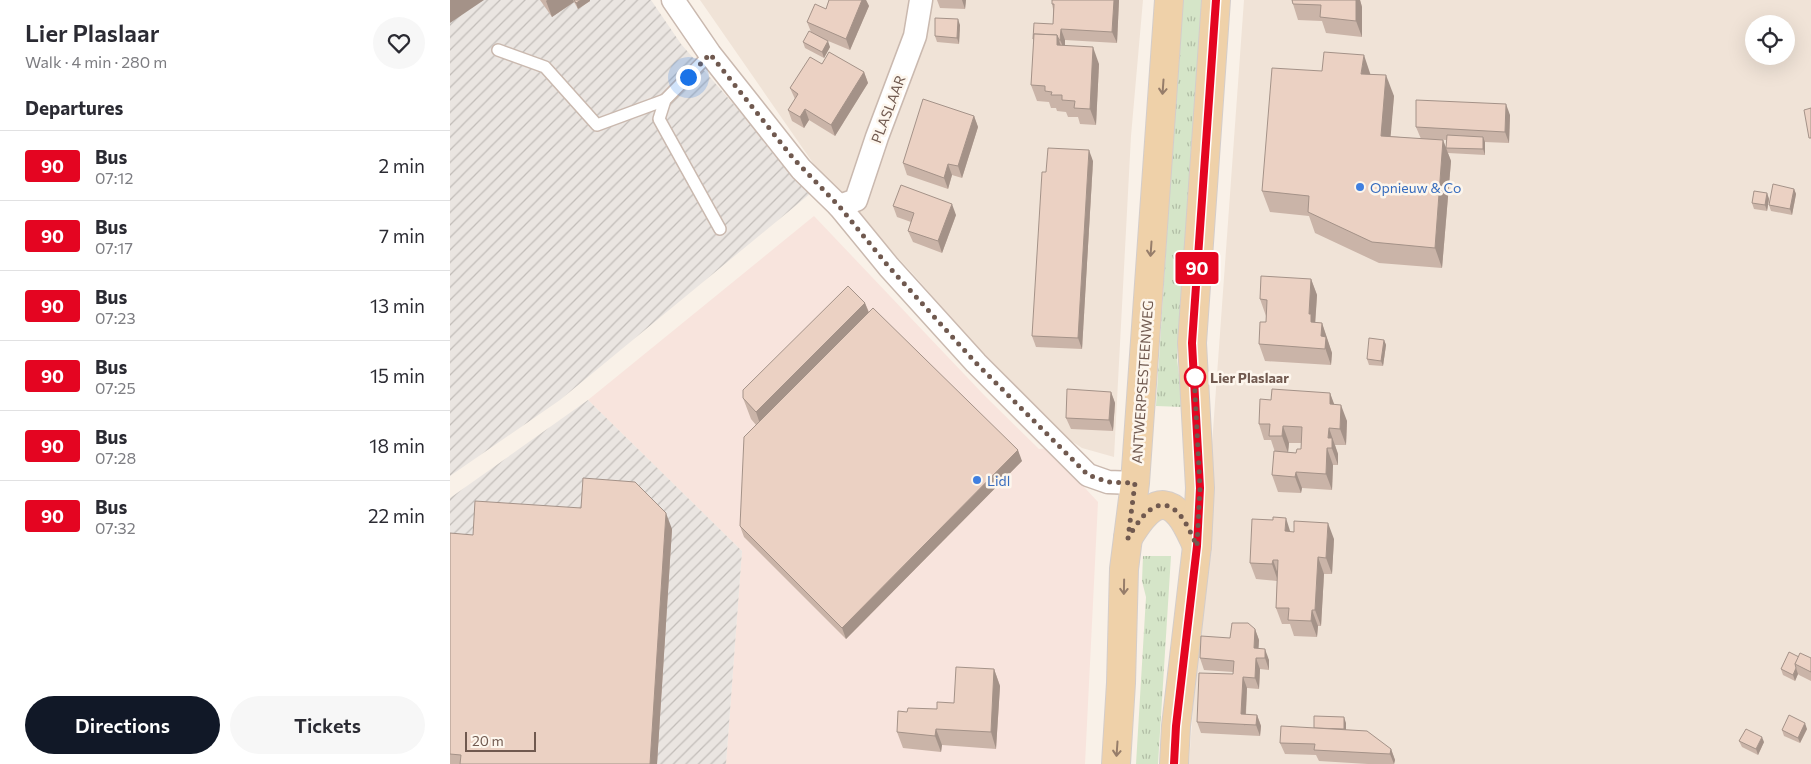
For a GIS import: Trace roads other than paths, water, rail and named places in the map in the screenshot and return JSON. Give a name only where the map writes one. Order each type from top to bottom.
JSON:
[{"type":"main road","name":"ANTWERPSESTEENWEG","points":[[1116,764],[1124,569],[1135,483],[1169,0]]},
{"type":"main road","points":[[1174,764],[1176,726],[1197,546],[1200,488],[1192,343],[1216,0]]},
{"type":"main road","points":[[1128,538],[1142,515],[1152,508],[1162,505],[1173,508],[1181,516],[1197,546]]},
{"type":"street","points":[[673,0],[710,54],[796,163],[839,206],[889,267],[976,363],[1088,475],[1108,482],[1135,483]]},
{"type":"street","name":"PLASLAAR","points":[[839,206],[856,200],[877,137],[915,36],[922,0]]},
{"type":"lane","points":[[498,50],[545,67],[597,125],[665,100],[710,54]]},
{"type":"lane","points":[[665,100],[659,119],[720,229]]},
{"type":"place","name":"Opnieuw & Co","points":[[1360,187]]},
{"type":"place","name":"Lier Plaslaar","points":[[1195,377]]},
{"type":"place","name":"Lidl","points":[[977,480]]}]
